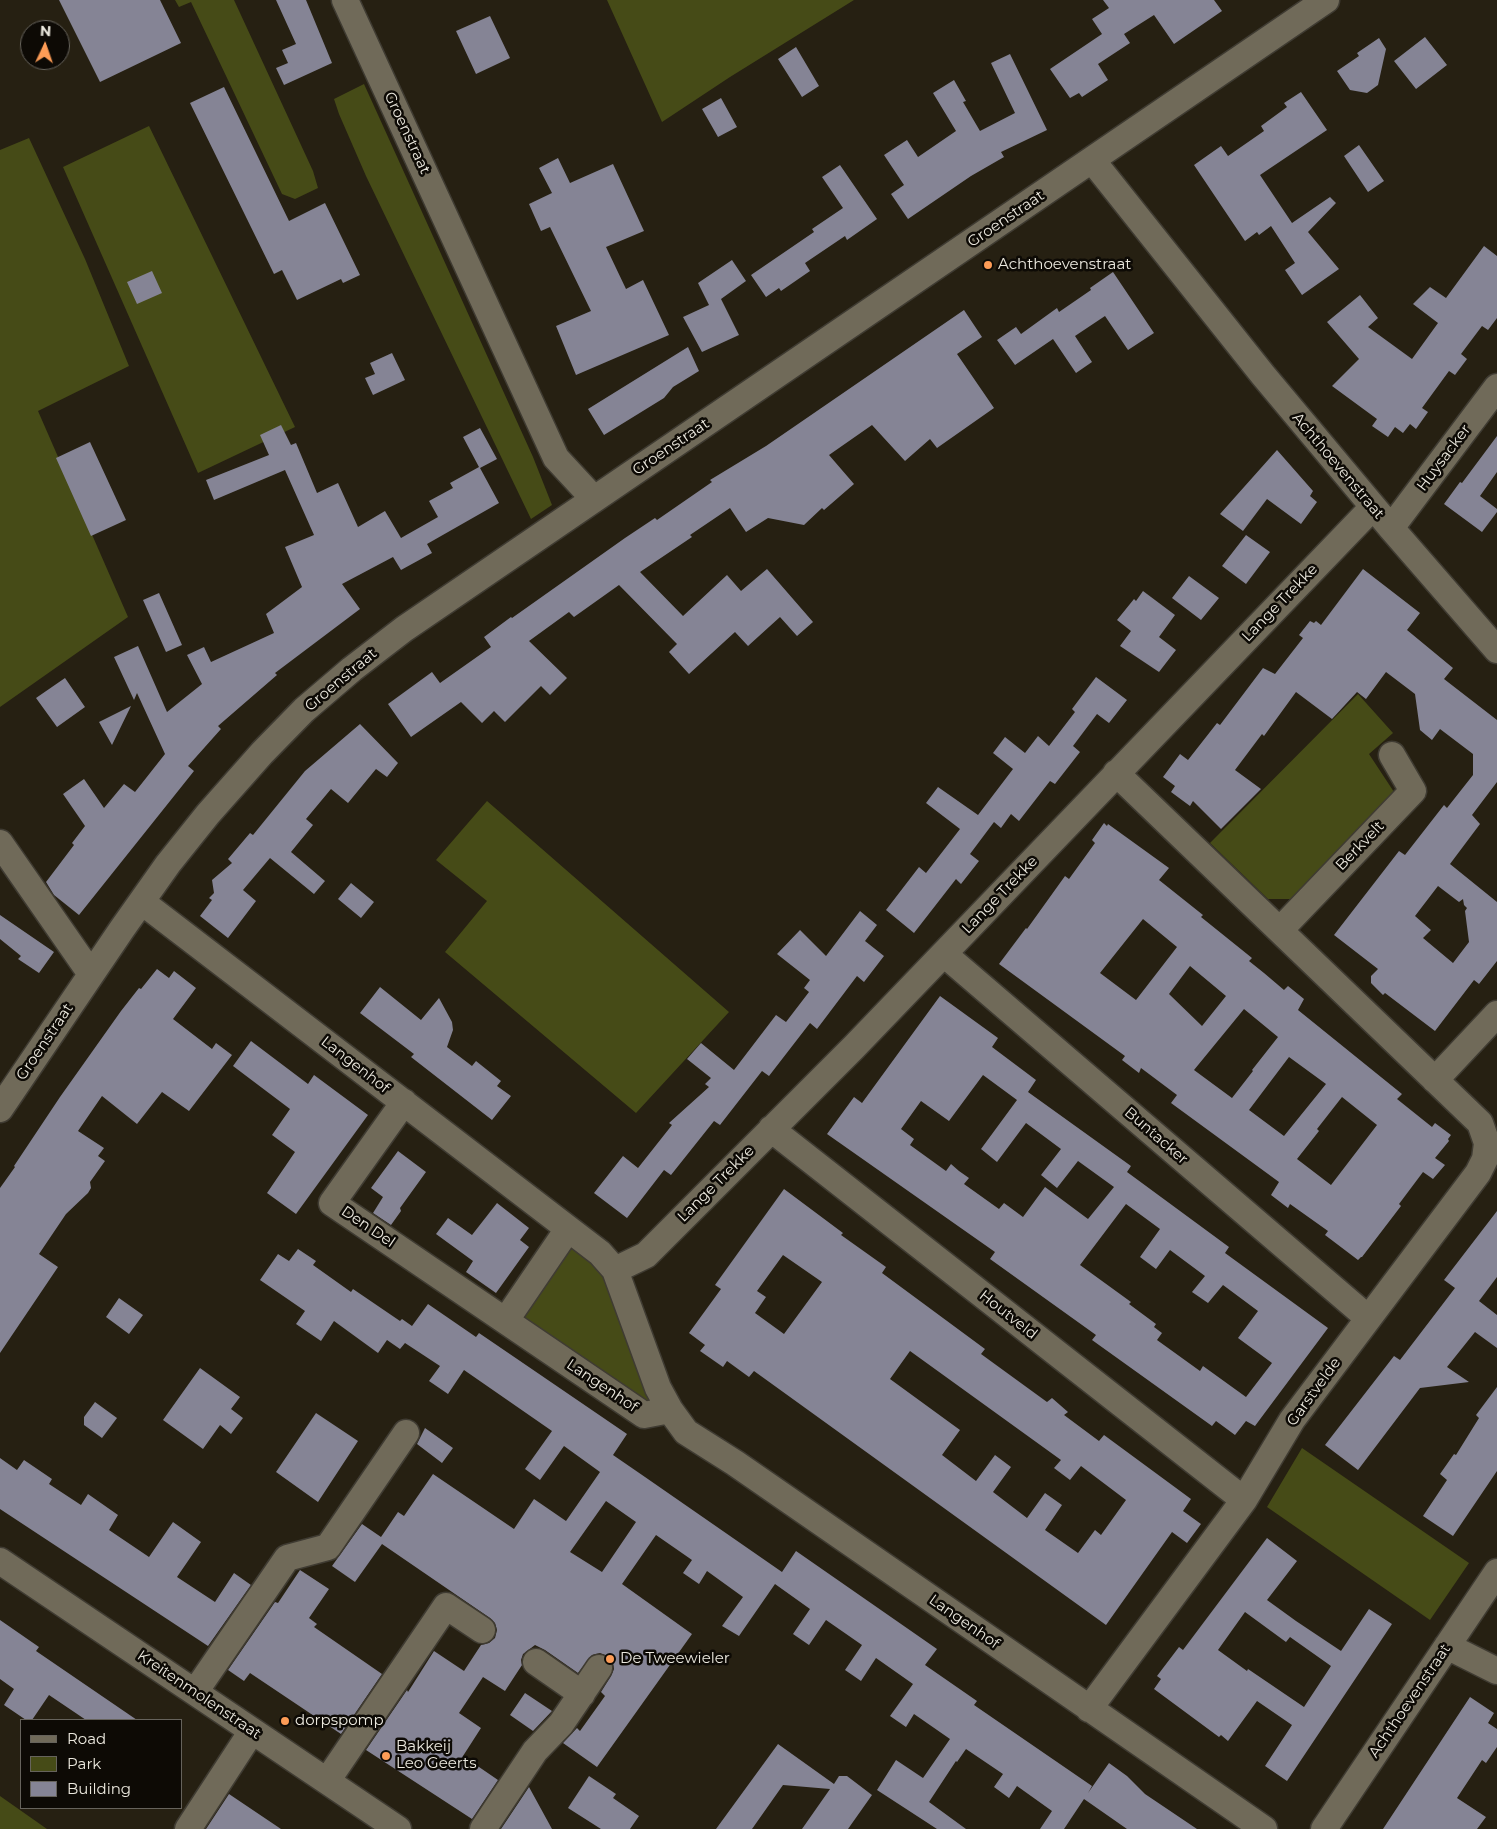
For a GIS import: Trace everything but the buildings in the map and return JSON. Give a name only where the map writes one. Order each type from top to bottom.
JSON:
[{"type":"street","name":"Groenstraat","points":[[345,0],[556,458],[594,499]]},
{"type":"street","name":"Groenstraat","points":[[0,1109],[168,864],[208,814],[262,753],[304,710],[352,669],[404,629],[1326,0]]},
{"type":"street","name":"Achthoevenstraat","points":[[1092,160],[1263,376],[1497,650]]},
{"type":"street","name":"Huysacker","points":[[1391,528],[1497,387]]},
{"type":"street","name":"Lange Trekke","points":[[615,1270],[646,1254],[771,1129],[944,954],[1373,507]]},
{"type":"street","name":"Berkvelt","points":[[1280,930],[1412,791],[1392,755]]},
{"type":"street","points":[[1116,773],[1435,1080],[1497,1014]]},
{"type":"street","points":[[0,843],[91,974]]},
{"type":"street","name":"Langenhof","points":[[142,902],[600,1253],[615,1270],[658,1388],[670,1410],[686,1432],[1264,1829]]},
{"type":"street","name":"Buntacker","points":[[944,954],[1368,1318]]},
{"type":"street","name":"Garstvelde","points":[[1090,1709],[1244,1500],[1292,1420],[1478,1173],[1485,1159],[1487,1143],[1480,1123],[1435,1080]]},
{"type":"street","name":"Den Del","points":[[404,1102],[332,1203],[506,1320]]},
{"type":"street","name":"Houtveld","points":[[771,1129],[1244,1500]]},
{"type":"street","points":[[506,1320],[568,1229]]},
{"type":"street","name":"Langenhof","points":[[506,1320],[644,1415],[670,1410]]},
{"type":"street","points":[[195,1692],[286,1558],[328,1547],[406,1433]]},
{"type":"street","name":"Kreitenmolenstraat","points":[[0,1562],[398,1829]]},
{"type":"street","name":"Achthoevenstraat","points":[[1324,1829],[1497,1572]]},
{"type":"street","points":[[327,1781],[446,1606],[482,1630]]},
{"type":"street","points":[[1447,1646],[1497,1671]]},
{"type":"street","points":[[536,1662],[582,1694]]},
{"type":"street","points":[[484,1829],[535,1751],[561,1724],[599,1668]]},
{"type":"street","points":[[188,1829],[252,1731]]},
{"type":"green space","points":[[175,0],[234,0],[313,171],[318,188],[295,199],[282,194],[191,2],[179,7]]},
{"type":"green space","points":[[607,0],[854,0],[730,77],[662,122]]},
{"type":"green space","points":[[364,84],[533,457],[552,505],[531,519],[366,176],[339,114],[334,99]]},
{"type":"green space","points":[[149,126],[295,427],[198,473],[63,167]]},
{"type":"green space","points":[[29,138],[85,259],[129,366],[38,411],[128,617],[0,707],[0,150]]},
{"type":"green space","points":[[1358,694],[1393,733],[1369,754],[1394,792],[1294,899],[1268,899],[1210,843]]},
{"type":"green space","points":[[487,801],[729,1012],[636,1113],[445,952],[487,901],[436,860]]},
{"type":"green space","points":[[570,1243],[604,1275],[652,1402],[650,1404],[520,1315]]},
{"type":"green space","points":[[1302,1448],[1469,1563],[1430,1620],[1267,1507]]},
{"type":"green space","points":[[0,1796],[47,1829],[0,1829]]},
{"type":"place","name":"Achthoevenstraat","points":[[988,265]]},
{"type":"place","name":"De Tweewieler","points":[[610,1659]]},
{"type":"place","name":"dorpspomp","points":[[285,1721]]},
{"type":"place","name":"Bakkeij Leo Geerts","points":[[386,1756]]}]
